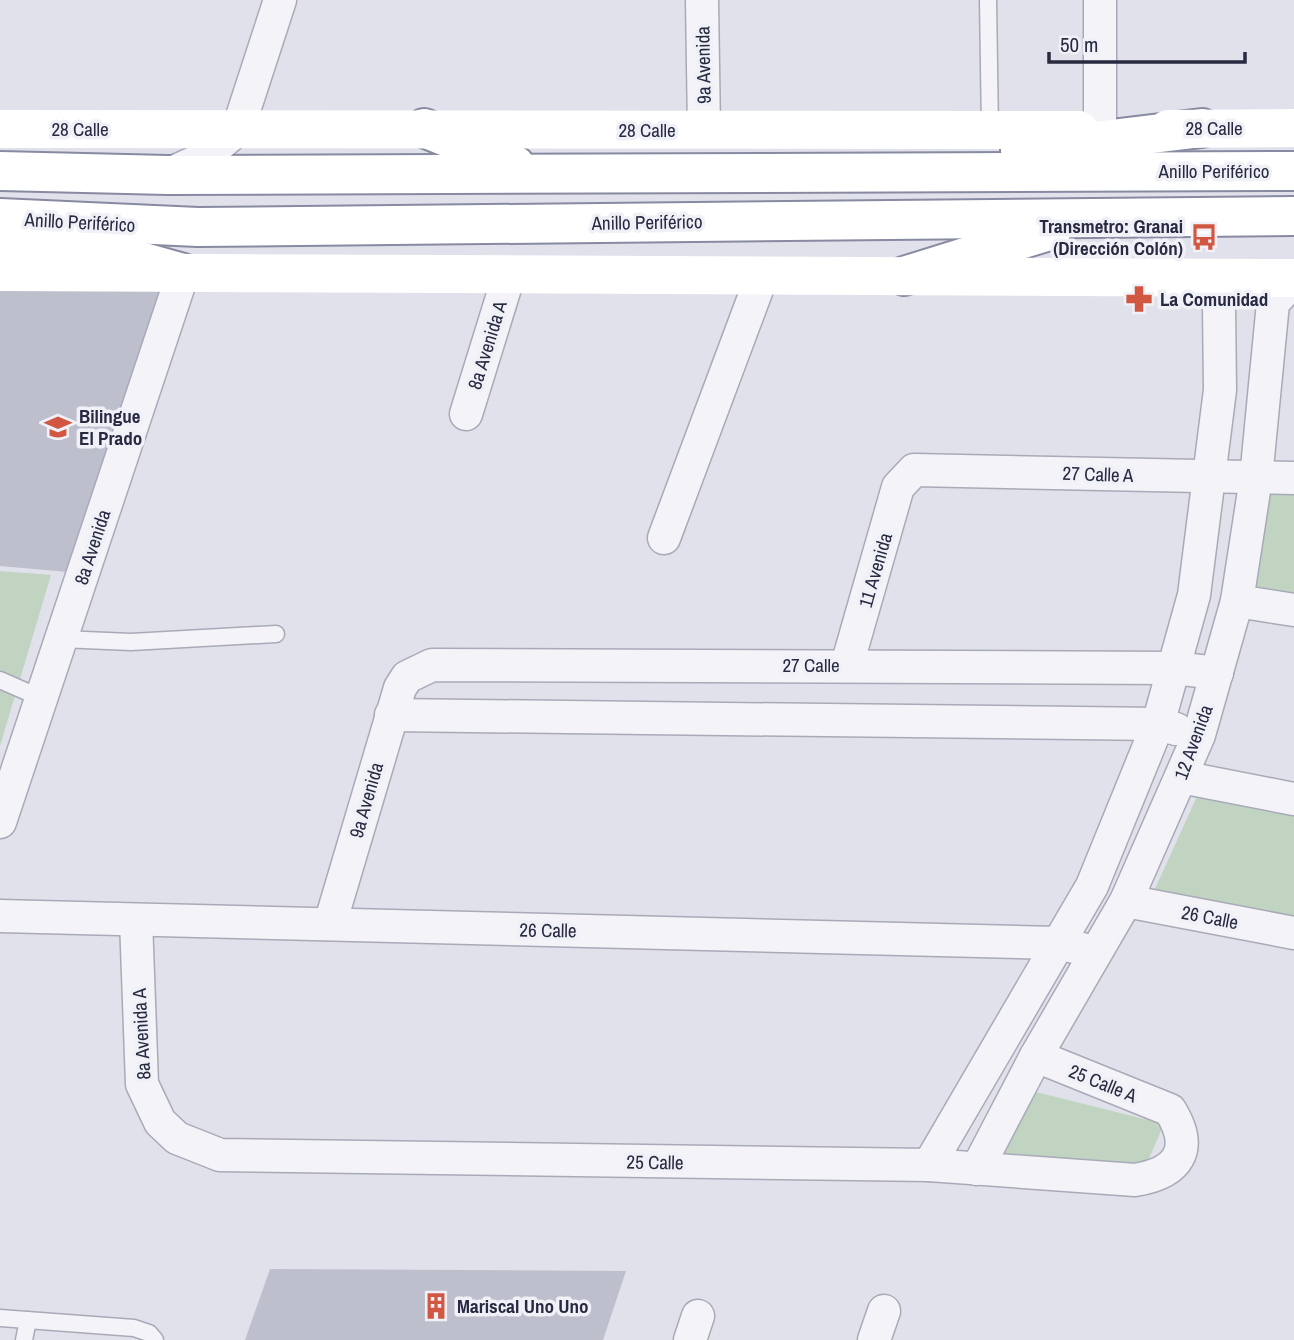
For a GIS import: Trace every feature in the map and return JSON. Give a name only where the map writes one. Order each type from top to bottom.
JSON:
[{"type":"main road","points":[[424,128],[533,173]]},
{"type":"main road","points":[[849,170],[1202,128]]},
{"type":"main road","name":"28 Calle","points":[[0,129],[1294,128]]},
{"type":"main road","name":"Anillo Periférico","points":[[0,171],[167,175],[849,170],[1294,171]]},
{"type":"main road","name":"Anillo Periférico","points":[[0,218],[212,227],[1294,216]]},
{"type":"main road","points":[[904,276],[1091,218]]},
{"type":"main road","points":[[0,239],[134,259],[183,273]]},
{"type":"main road","points":[[0,272],[1294,279]]},
{"type":"street","points":[[167,175],[202,159],[238,129],[280,0]]},
{"type":"street","name":"9a Avenida","points":[[702,0],[704,130]]},
{"type":"street","points":[[1100,0],[1100,130]]},
{"type":"street","name":"8a Avenida","points":[[0,822],[183,273]]},
{"type":"street","name":"8a Avenida A","points":[[466,414],[509,275]]},
{"type":"street","points":[[664,538],[762,275]]},
{"type":"street","name":"12 Avenida","points":[[929,1165],[1092,886],[1157,724],[1194,595],[1220,390],[1220,317],[1214,293],[1204,278]]},
{"type":"street","name":"12 Avenida","points":[[977,1169],[1036,1056],[1126,901],[1199,735],[1237,601],[1256,478],[1273,303],[1294,279]]},
{"type":"street","name":"27 Calle A","points":[[905,477],[914,470],[929,468],[1294,478]]},
{"type":"street","name":"11 Avenida","points":[[847,665],[898,487],[905,477]]},
{"type":"street","points":[[1237,601],[1294,610]]},
{"type":"street","name":"27 Calle","points":[[407,677],[432,665],[1174,668],[1217,673]]},
{"type":"street","name":"9a Avenida","points":[[330,924],[391,715],[407,677]]},
{"type":"street","points":[[391,715],[1157,724],[1199,735]]},
{"type":"street","points":[[1181,777],[1294,799]]},
{"type":"street","name":"26 Calle","points":[[1126,901],[1294,933]]},
{"type":"street","name":"26 Calle","points":[[0,916],[1057,943],[1095,952]]},
{"type":"street","name":"8a Avenida A","points":[[136,919],[142,1084],[160,1122],[177,1138]]},
{"type":"street","name":"25 Calle A","points":[[1036,1056],[1170,1111],[1180,1127],[1179,1153],[1161,1175],[1135,1180]]},
{"type":"street","name":"25 Calle","points":[[177,1138],[220,1155],[240,1157],[929,1165],[1135,1180]]},
{"type":"lane","points":[[988,0],[990,130]]},
{"type":"lane","points":[[61,639],[131,642],[276,635]]},
{"type":"lane","points":[[0,680],[41,698]]},
{"type":"lane","points":[[0,1318],[134,1328],[149,1333],[155,1340]]},
{"type":"lane","points":[[24,1340],[28,1320]]},
{"type":"green space","points":[[1271,492],[1294,492],[1294,596],[1255,590]]},
{"type":"green space","points":[[0,571],[51,575],[0,746]]},
{"type":"green space","points":[[1199,792],[1294,813],[1294,921],[1154,891]]},
{"type":"green space","points":[[1028,1090],[1164,1124],[1144,1170],[979,1166]]},
{"type":"building","name":"Bilingue El Prado","points":[[164,286],[68,572],[0,566],[0,288]]},
{"type":"building","name":"Mariscal Uno Uno","points":[[270,1269],[626,1271],[603,1340],[245,1340]]},
{"type":"place","name":"Transmetro: Granai (Dirección Colón)","points":[[1204,237]]},
{"type":"place","name":"La Comunidad","points":[[1139,299]]},
{"type":"place","name":"Bilingue El Prado","points":[[58,427]]},
{"type":"place","name":"Mariscal Uno Uno","points":[[436,1306]]}]
